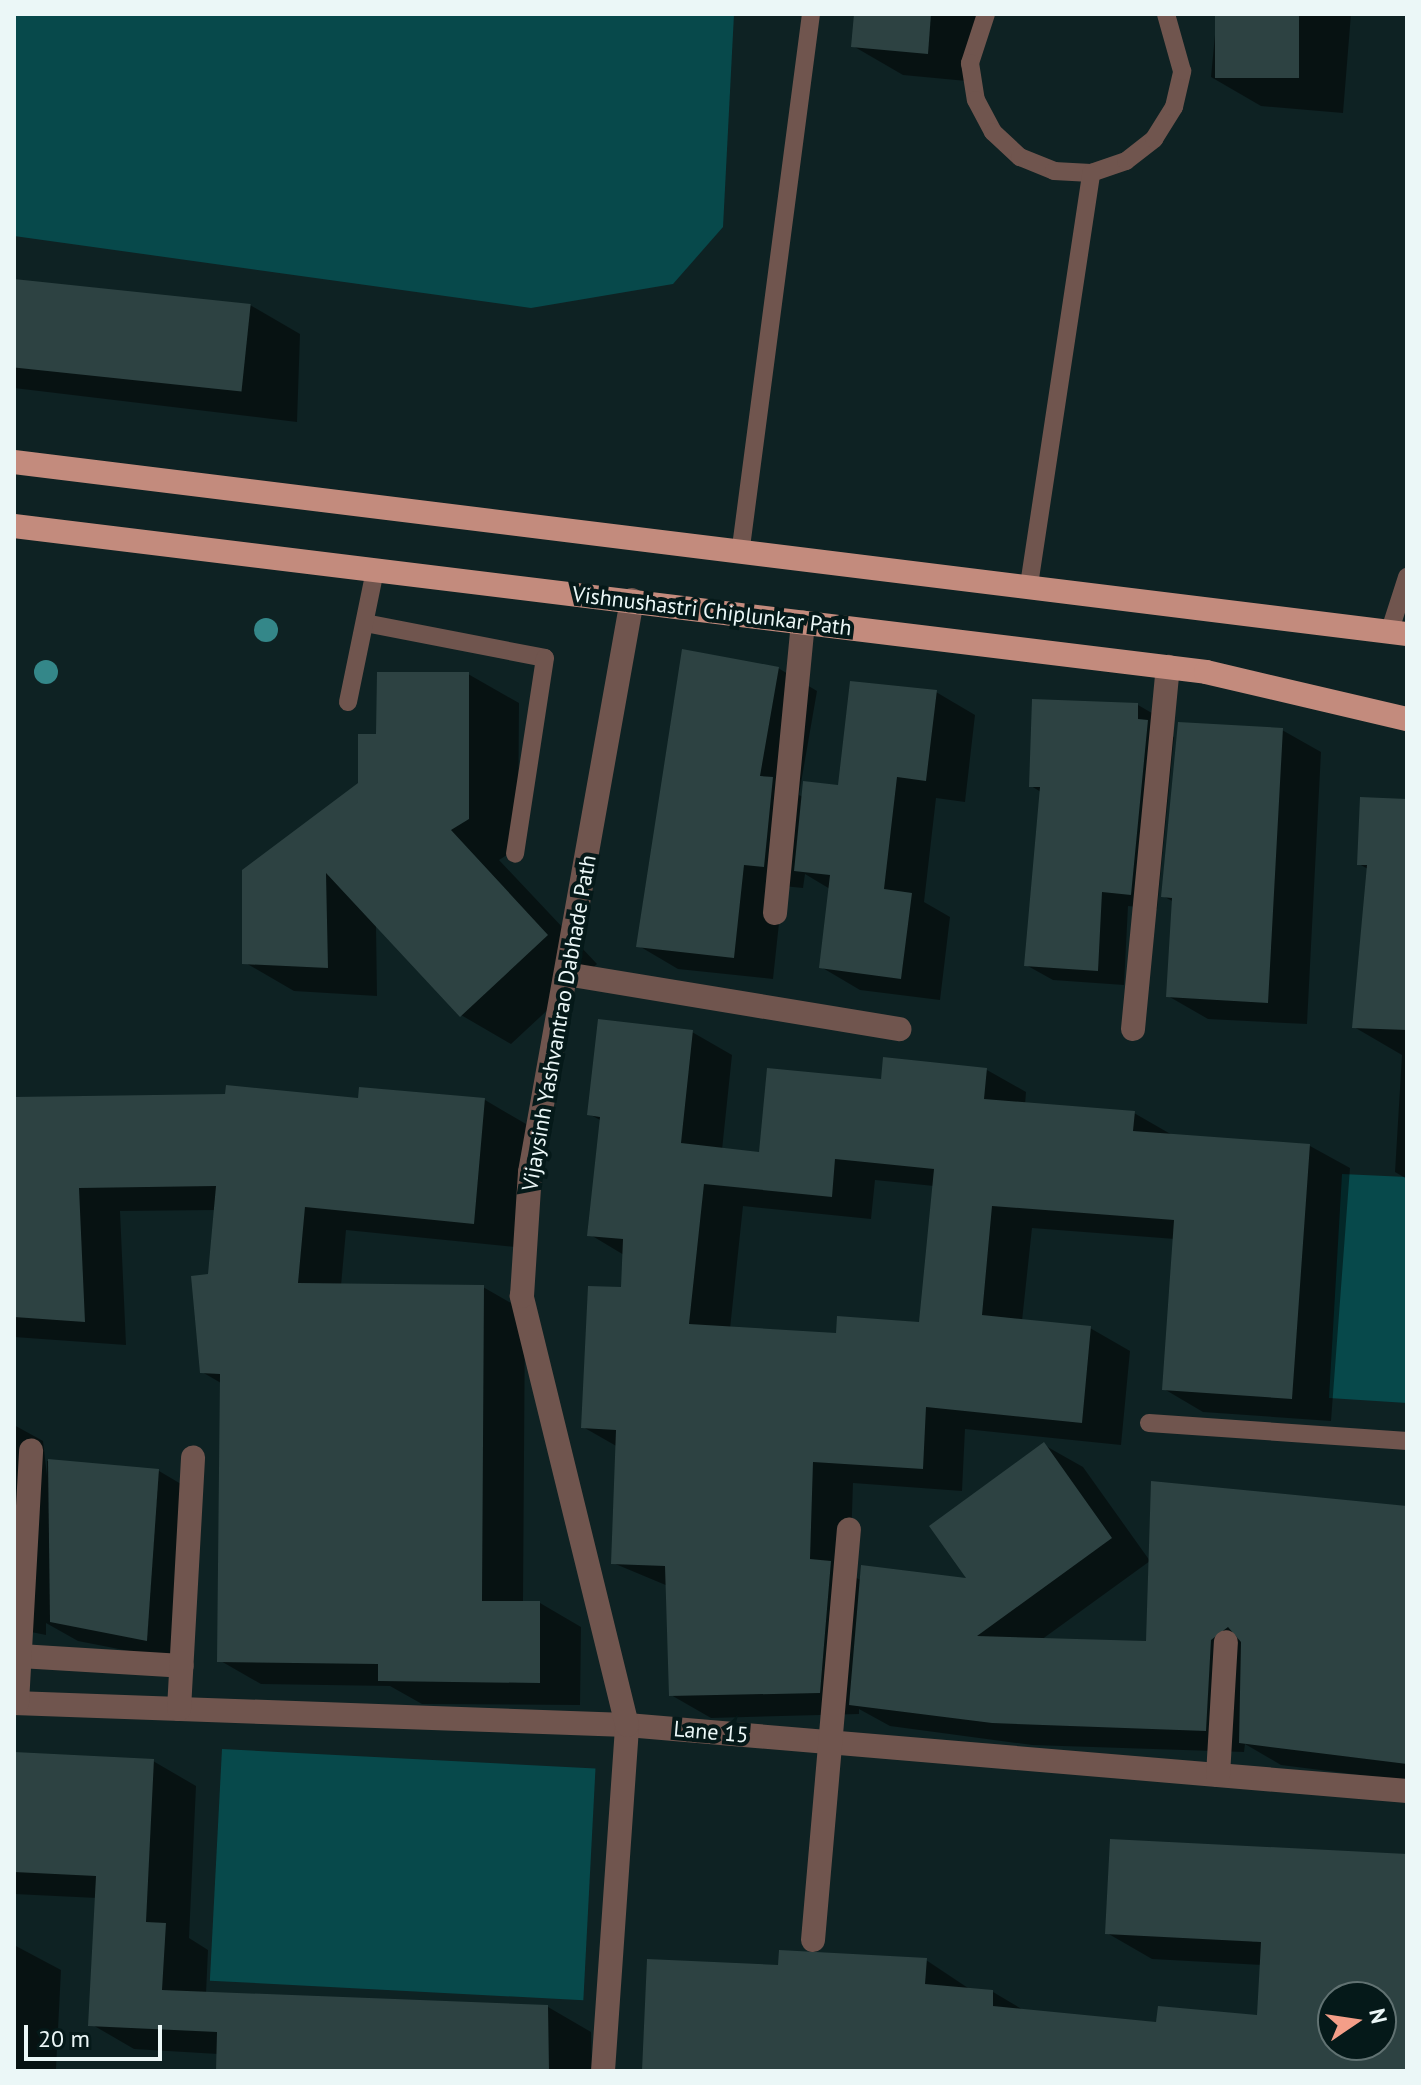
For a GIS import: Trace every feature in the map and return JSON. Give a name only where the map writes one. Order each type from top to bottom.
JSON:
[{"type":"main road","points":[[14,462],[741,547],[1398,632]]},
{"type":"main road","name":"Vishnushastri Chiplunkar Path","points":[[14,526],[1168,667],[1407,719]]},
{"type":"street","name":"Vijaysinh Yashvantrao Dabhade Path","points":[[603,2071],[627,1725],[522,1296],[530,1172],[632,600]]},
{"type":"street","points":[[775,913],[803,622]]},
{"type":"street","points":[[1133,1029],[1168,667]]},
{"type":"street","points":[[566,974],[900,1029]]},
{"type":"street","points":[[16,1703],[31,1450]]},
{"type":"street","points":[[179,1709],[193,1457]]},
{"type":"street","points":[[813,1940],[827,1742],[849,1530]]},
{"type":"street","points":[[1218,1775],[1226,1642]]},
{"type":"street","points":[[20,1656],[182,1666]]},
{"type":"street","name":"Lane 15","points":[[16,1703],[627,1725],[1407,1791]]},
{"type":"lane","points":[[741,547],[811,14]]},
{"type":"lane","points":[[986,14],[970,63],[976,100],[993,132],[1020,157],[1054,171],[1091,173],[1126,161],[1154,139],[1174,107],[1182,71],[1166,14]]},
{"type":"lane","points":[[1029,585],[1091,173]]},
{"type":"lane","points":[[348,702],[375,570]]},
{"type":"lane","points":[[1398,632],[1407,577]]},
{"type":"lane","points":[[365,623],[545,658],[515,854]]},
{"type":"lane","points":[[1149,1423],[1407,1441]]},
{"type":"shaded area","points":[[14,14],[734,14],[723,227],[673,284],[531,308],[14,236]]},
{"type":"shaded area","points":[[1342,1174],[1407,1177],[1407,1403],[1329,1398]]},
{"type":"shaded area","points":[[222,1749],[595,1769],[583,2000],[210,1981]]},
{"type":"building","points":[[854,14],[931,14],[928,54],[851,47]]},
{"type":"building","points":[[1215,14],[1299,14],[1299,78],[1215,78]]},
{"type":"building","points":[[14,279],[251,304],[241,391],[14,367]]},
{"type":"building","points":[[682,649],[779,667],[760,776],[773,777],[764,867],[744,865],[734,958],[636,947]]},
{"type":"building","points":[[377,672],[469,672],[469,819],[451,830],[548,935],[460,1017],[326,873],[328,968],[242,964],[242,870],[358,783],[358,734],[376,734]]},
{"type":"building","points":[[850,681],[937,690],[926,781],[897,777],[884,889],[912,893],[901,979],[819,968],[830,875],[794,871],[803,781],[838,785]]},
{"type":"building","points":[[1032,699],[1138,703],[1138,719],[1148,720],[1131,895],[1102,892],[1098,971],[1024,966],[1040,787],[1029,787]]},
{"type":"building","points":[[1178,722],[1283,728],[1268,1003],[1166,997],[1172,898],[1161,897]]},
{"type":"building","points":[[1360,797],[1407,799],[1407,1030],[1352,1028],[1367,865],[1357,865]]},
{"type":"building","points":[[598,1019],[693,1030],[681,1143],[759,1152],[767,1068],[881,1079],[883,1057],[987,1068],[984,1099],[1135,1111],[1133,1131],[1310,1144],[1292,1399],[1162,1390],[1174,1220],[992,1206],[982,1315],[1091,1326],[1082,1423],[926,1407],[923,1469],[813,1462],[810,1559],[831,1561],[820,1693],[669,1696],[665,1566],[611,1564],[616,1430],[581,1428],[588,1286],[621,1287],[623,1239],[587,1236],[600,1117],[587,1115]],"holes":[[[835,1159],[934,1169],[919,1322],[837,1316],[836,1333],[689,1324],[704,1184],[832,1197]]]},
{"type":"building","points":[[226,1085],[358,1098],[359,1087],[485,1098],[474,1224],[305,1207],[298,1283],[484,1285],[482,1601],[540,1601],[540,1683],[378,1681],[378,1664],[217,1662],[220,1374],[200,1373],[191,1276],[208,1274],[216,1186],[79,1188],[85,1322],[14,1317],[14,1097],[225,1094]]},
{"type":"building","points":[[1044,1442],[1112,1538],[977,1636],[1146,1641],[1151,1481],[1407,1506],[1407,1764],[1239,1743],[1241,1642],[1228,1627],[1211,1640],[1206,1731],[992,1723],[849,1705],[861,1565],[966,1578],[929,1526]]},
{"type":"building","points":[[48,1459],[159,1469],[147,1641],[50,1622]]},
{"type":"building","points":[[14,1752],[154,1759],[146,1922],[166,1923],[162,1990],[548,2005],[549,2071],[216,2071],[217,2032],[88,2026],[96,1876],[14,1872]]},
{"type":"building","points":[[1110,1839],[1407,1854],[1407,2071],[642,2071],[647,1959],[778,1965],[779,1950],[927,1958],[925,1984],[993,1990],[993,2006],[1156,2022],[1158,2006],[1257,2015],[1261,1942],[1105,1934]]}]
